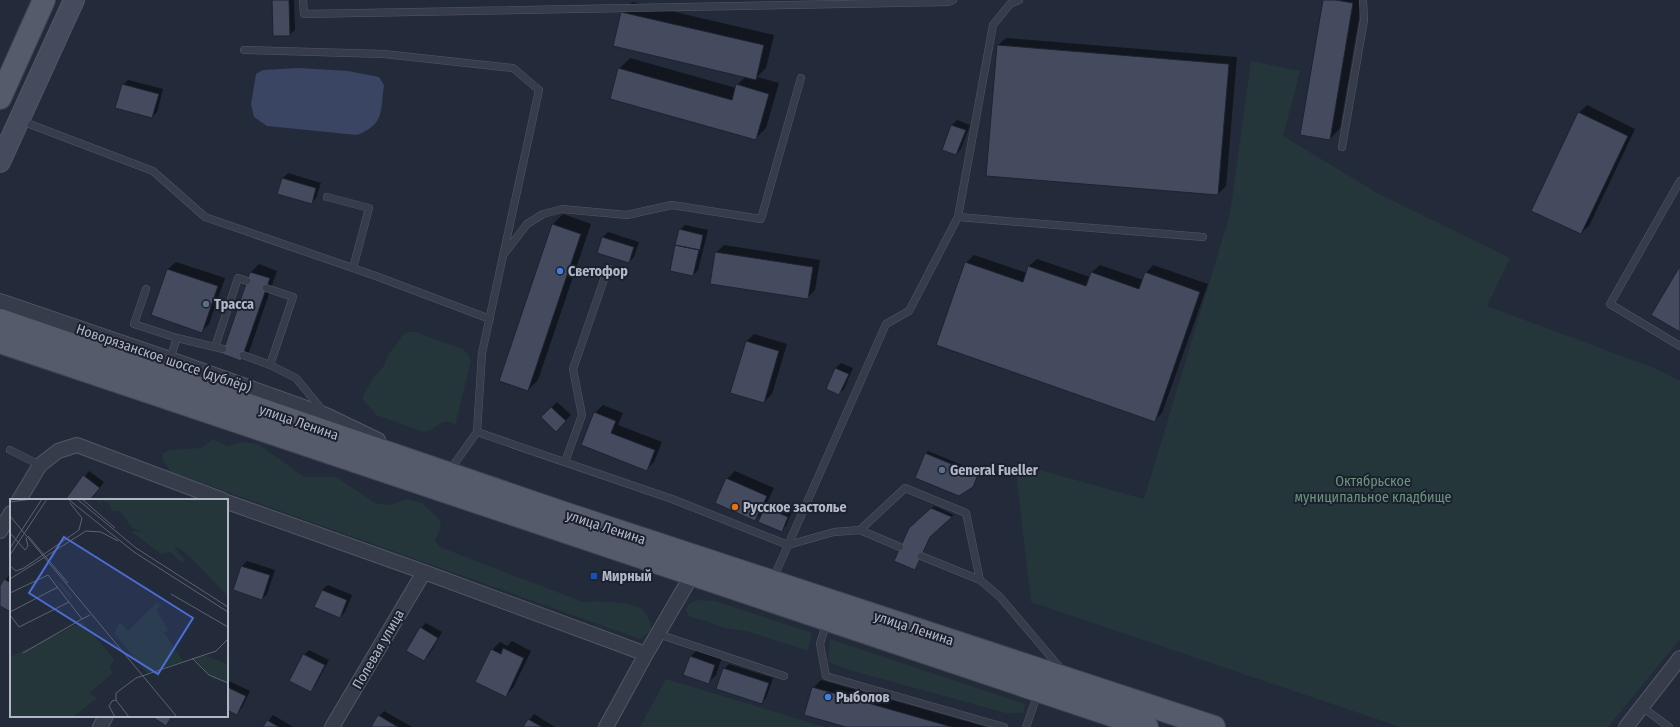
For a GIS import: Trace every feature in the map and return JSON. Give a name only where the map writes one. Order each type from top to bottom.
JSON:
[{"type":"main road","points":[[0,98],[44,0]]},
{"type":"main road","points":[[0,162],[74,0]]},
{"type":"main road","name":"улица Ленина","points":[[0,320],[442,471],[1214,727]]},
{"type":"main road","name":"улица Ленина","points":[[0,342],[1147,727]]},
{"type":"street","name":"Новорязанское шоссе (дублёр)","points":[[0,301],[170,359],[326,415],[442,471]]},
{"type":"street","points":[[20,499],[40,465],[58,451],[77,445],[212,499]]},
{"type":"street","points":[[228,505],[424,572],[646,654]]},
{"type":"street","points":[[0,531],[10,515]]},
{"type":"street","name":"Полевая улица","points":[[332,727],[424,572]]},
{"type":"street","points":[[606,727],[692,575]]},
{"type":"street","points":[[1626,727],[1680,658]]},
{"type":"street","points":[[100,727],[105,717]]},
{"type":"lane","points":[[304,0],[304,14],[949,2],[952,0]]},
{"type":"lane","points":[[772,581],[886,324],[909,311],[958,217],[993,25],[1010,4],[1019,0]]},
{"type":"lane","points":[[1342,147],[1364,20],[1363,0]]},
{"type":"lane","points":[[244,50],[384,54],[513,68],[540,90],[482,353],[477,432],[442,471]]},
{"type":"lane","points":[[503,256],[526,224],[542,214],[562,209],[627,215],[672,205],[761,219],[801,78]]},
{"type":"lane","points":[[24,122],[153,171],[205,217],[353,268],[490,319]]},
{"type":"lane","points":[[1680,181],[1610,304],[1680,346]]},
{"type":"lane","points":[[327,197],[369,208],[353,268]]},
{"type":"lane","points":[[958,217],[1203,237]]},
{"type":"lane","points":[[565,462],[582,415],[573,369],[608,268]]},
{"type":"lane","points":[[215,347],[238,278],[247,281]]},
{"type":"lane","points":[[266,288],[294,297],[270,365]]},
{"type":"lane","points":[[146,289],[134,324],[177,338],[223,349]]},
{"type":"lane","points":[[170,359],[177,338]]},
{"type":"lane","points":[[243,356],[270,365],[296,378],[326,415]]},
{"type":"lane","points":[[477,432],[672,499],[788,545],[834,532],[860,530],[900,547]]},
{"type":"lane","points":[[10,450],[40,465]]},
{"type":"lane","points":[[860,530],[906,488],[966,513],[980,580]]},
{"type":"lane","points":[[921,556],[980,580],[1000,596],[1069,679]]},
{"type":"lane","points":[[828,621],[820,644],[826,676],[1004,727]]},
{"type":"lane","points":[[658,634],[784,676]]},
{"type":"lane","points":[[1026,727],[1038,691]]},
{"type":"lane","points":[[1642,707],[1669,727]]},
{"type":"green space","name":"Октябрьское муниципальное кладбище","points":[[1251,61],[1300,71],[1283,136],[1377,193],[1510,258],[1487,306],[1654,368],[1680,381],[1680,639],[1608,727],[1400,727],[1031,602],[1015,463],[1144,499],[1230,214]]},
{"type":"green space","points":[[408,332],[415,332],[462,349],[468,354],[471,361],[455,425],[450,422],[443,422],[429,431],[424,432],[376,415],[362,398],[373,378],[383,367],[389,354],[402,336]]},
{"type":"green space","points":[[213,439],[227,446],[242,442],[258,444],[304,477],[336,477],[377,504],[392,505],[407,499],[422,503],[439,519],[441,527],[435,541],[440,547],[583,602],[614,602],[638,607],[643,610],[650,622],[652,630],[640,639],[171,472],[163,460],[163,453],[170,450],[201,448]]},
{"type":"green space","points":[[699,600],[715,601],[812,633],[808,651],[750,632],[725,628],[690,617],[685,610],[690,603]]},
{"type":"green space","points":[[830,639],[1025,704],[1023,713],[1006,713],[853,671],[828,662]]},
{"type":"green space","points":[[666,679],[825,727],[640,727]]},
{"type":"water","points":[[299,68],[348,71],[379,77],[384,85],[380,116],[377,121],[366,131],[357,135],[267,126],[254,117],[251,104],[256,74],[263,70]]},
{"type":"building","points":[[272,0],[289,0],[290,36],[273,36]]},
{"type":"building","points":[[1323,0],[1336,0],[1353,3],[1330,140],[1300,135]]},
{"type":"building","points":[[621,12],[764,45],[756,80],[613,46]]},
{"type":"building","points":[[997,45],[1229,64],[1218,195],[986,176]]},
{"type":"building","points":[[618,68],[732,100],[736,84],[769,94],[756,140],[610,99]]},
{"type":"building","points":[[122,84],[159,94],[152,118],[115,108]]},
{"type":"building","points":[[1578,112],[1628,136],[1581,234],[1531,211]]},
{"type":"building","points":[[951,125],[966,130],[956,155],[942,150]]},
{"type":"building","points":[[282,178],[316,188],[312,204],[277,194]]},
{"type":"building","points":[[552,224],[581,234],[528,391],[499,381]]},
{"type":"building","points":[[679,229],[703,235],[700,250],[675,245]]},
{"type":"building","points":[[602,237],[634,247],[629,263],[597,253]]},
{"type":"building","points":[[675,245],[699,250],[693,276],[670,271]]},
{"type":"building","points":[[715,252],[813,267],[808,299],[710,284]]},
{"type":"building","points":[[965,262],[1023,282],[1028,266],[1086,286],[1091,272],[1139,289],[1145,272],[1200,292],[1155,422],[936,345]]},
{"type":"building","points":[[1680,266],[1680,332],[1651,315]]},
{"type":"building","points":[[167,269],[218,286],[202,333],[151,315]]},
{"type":"building","points":[[250,272],[270,278],[241,361],[222,354]]},
{"type":"building","points":[[746,341],[779,351],[764,403],[730,393]]},
{"type":"building","points":[[835,368],[849,374],[839,395],[826,389]]},
{"type":"building","points":[[551,407],[566,421],[556,432],[541,417]]},
{"type":"building","points":[[594,412],[616,421],[611,433],[655,450],[647,471],[581,445]]},
{"type":"building","points":[[925,453],[978,475],[973,487],[959,496],[915,478]]},
{"type":"building","points":[[83,475],[100,488],[91,499],[66,499]]},
{"type":"building","points":[[726,478],[767,496],[755,521],[715,503]]},
{"type":"building","points":[[765,507],[788,517],[782,532],[758,522]]},
{"type":"building","points":[[931,508],[952,517],[930,537],[915,570],[894,561],[909,528]]},
{"type":"building","points":[[241,566],[270,575],[262,600],[233,590]]},
{"type":"building","points":[[4,579],[10,582],[10,611],[0,606],[0,586]]},
{"type":"building","points":[[322,590],[347,600],[340,618],[314,607]]},
{"type":"building","points":[[420,627],[438,638],[424,661],[406,651]]},
{"type":"building","points":[[503,648],[524,658],[506,697],[475,682],[491,649],[501,654]]},
{"type":"building","points":[[303,654],[325,665],[311,692],[289,681]]},
{"type":"building","points":[[690,656],[715,665],[709,684],[683,675]]},
{"type":"building","points":[[723,668],[769,683],[762,704],[716,689]]},
{"type":"building","points":[[228,687],[246,696],[237,715],[228,710]]},
{"type":"building","points":[[812,687],[952,727],[846,727],[804,715]]},
{"type":"building","points":[[378,715],[398,727],[371,727]]},
{"type":"building","points":[[152,717],[171,717],[166,726]]},
{"type":"building","points":[[528,719],[542,727],[523,727]]},
{"type":"building","points":[[267,720],[279,727],[263,727]]},
{"type":"place","name":"Светофор","points":[[560,271]]},
{"type":"place","name":"Трасса","points":[[206,304]]},
{"type":"place","name":"General Fueller","points":[[942,470]]},
{"type":"place","name":"Русское застолье","points":[[735,507]]},
{"type":"place","name":"Мирный","points":[[594,576]]},
{"type":"place","name":"Рыболов","points":[[828,697]]}]
